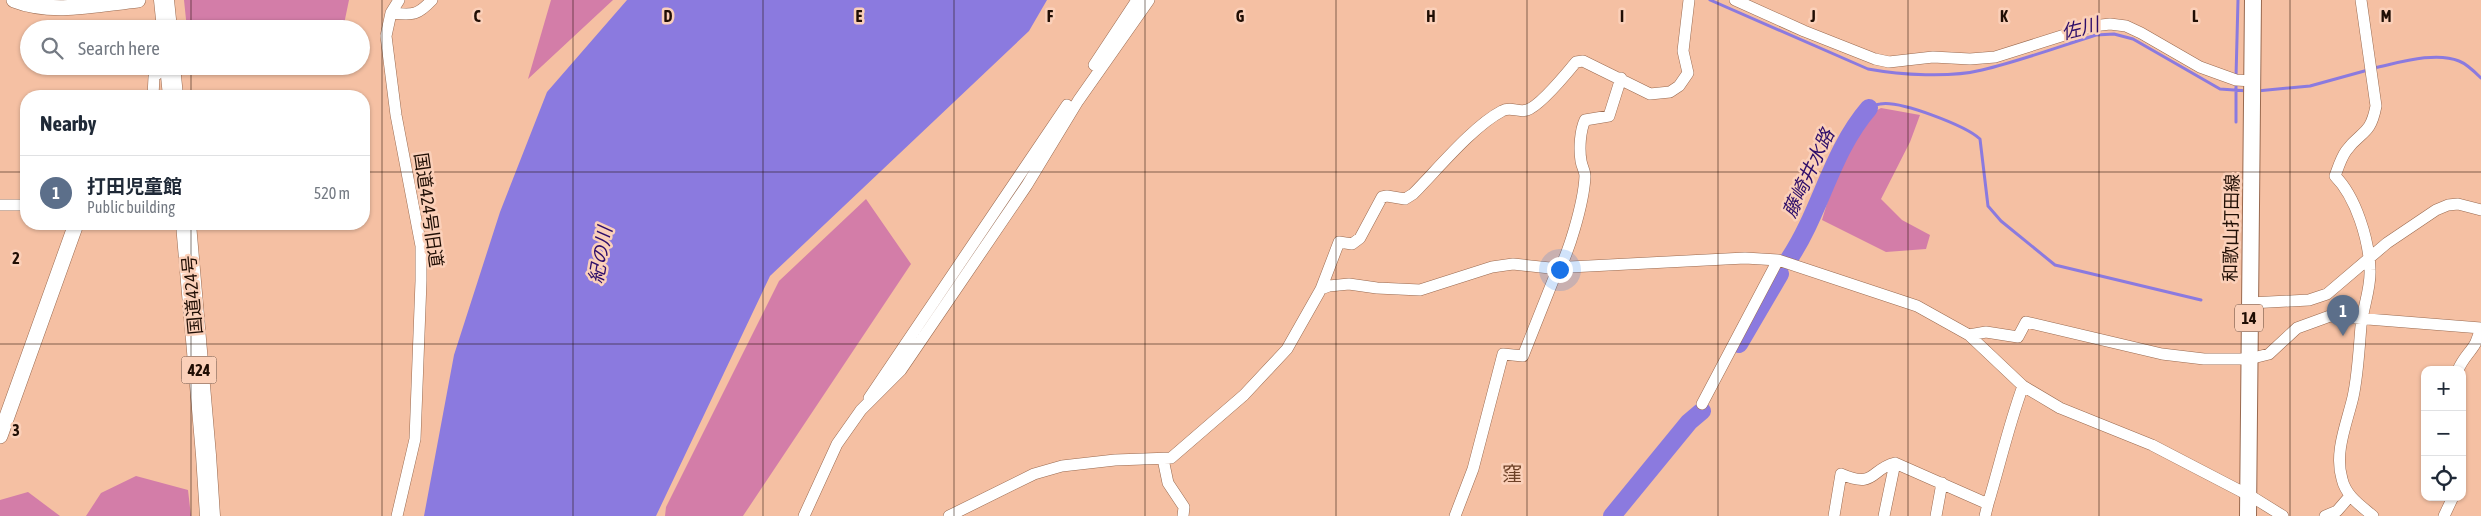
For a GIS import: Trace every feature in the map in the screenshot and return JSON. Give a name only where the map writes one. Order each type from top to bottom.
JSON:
[{"type":"highway","points":[[164,0],[166,20]]},
{"type":"highway","points":[[171,75],[172,90]]},
{"type":"highway","name":"国道424号","points":[[187,230],[210,516]]},
{"type":"main road","name":"和歌山打田線","points":[[2248,516],[2253,0]]},
{"type":"street","points":[[14,0],[36,6],[74,7],[138,0]]},
{"type":"street","name":"国道424号旧道","points":[[397,516],[415,439],[422,281],[420,246],[388,59],[386,36],[391,13],[399,0]]},
{"type":"street","points":[[391,13],[408,15],[420,12],[432,0]]},
{"type":"street","points":[[804,516],[836,444],[861,410],[884,373],[1137,0]]},
{"type":"street","points":[[861,410],[901,370],[1027,186],[1078,101],[1149,0]]},
{"type":"street","points":[[949,516],[1043,471],[1062,466],[1115,460],[1171,458],[1244,395],[1287,349],[1321,289],[1338,242],[1352,244],[1360,238],[1368,228],[1382,198],[1387,196],[1406,199],[1469,137],[1502,110],[1511,108],[1520,111],[1529,110],[1557,84],[1576,62],[1583,62],[1621,78],[1633,87],[1650,94],[1670,92],[1686,78],[1688,73],[1683,51],[1689,0]]},
{"type":"street","points":[[1735,0],[1804,31],[1875,59],[1889,62],[1933,57],[1970,59],[1995,57],[2093,26],[2110,24],[2126,26],[2200,67],[2253,84]]},
{"type":"street","points":[[2361,0],[2376,106],[2372,123],[2362,137],[2346,151],[2334,176],[2346,188],[2354,205],[2369,258],[2370,270],[2362,318],[2354,393],[2339,458],[2342,479],[2350,496],[2372,516]]},
{"type":"street","points":[[153,90],[154,77],[156,75]]},
{"type":"street","points":[[1455,516],[1473,469],[1503,354],[1524,356],[1554,278],[1562,267],[1583,195],[1586,173],[1580,154],[1582,125],[1585,120],[1609,116],[1621,78]]},
{"type":"street","points":[[2250,303],[2309,300],[2326,294],[2344,282],[2369,258],[2436,210],[2448,205],[2458,204],[2481,210]]},
{"type":"street","points":[[0,205],[20,205]]},
{"type":"street","points":[[0,436],[74,230]]},
{"type":"street","points":[[1321,289],[1349,284],[1377,288],[1420,290],[1492,267],[1513,264],[1550,268],[1745,258],[1778,260],[1917,306],[1969,335],[2023,386],[2060,408],[2152,445],[2248,495],[2283,516]]},
{"type":"street","points":[[1702,404],[1778,260]]},
{"type":"street","points":[[1969,335],[1986,332],[2018,337],[2026,322],[2162,354],[2204,359],[2249,360],[2269,354],[2297,328],[2330,316],[2480,328],[2478,341],[2460,366]]},
{"type":"street","points":[[1985,516],[2010,422],[2023,386]]},
{"type":"street","points":[[1163,459],[1168,483],[1184,507],[1184,516]]},
{"type":"street","points":[[1834,516],[1842,474],[1859,479],[1872,478],[1889,464],[1895,463],[1988,504]]},
{"type":"street","points":[[1884,516],[1895,463]]},
{"type":"street","points":[[1936,516],[1942,483]]},
{"type":"street","points":[[2325,516],[2337,511],[2350,496]]},
{"type":"street","points":[[2444,516],[2452,501]]},
{"type":"shaded area","points":[[184,0],[349,0],[345,20],[186,20]]},
{"type":"shaded area","points":[[551,0],[613,0],[528,79]]},
{"type":"shaded area","points":[[1881,108],[1920,115],[1910,142],[1881,199],[1902,220],[1930,235],[1926,249],[1886,252],[1822,220],[1838,167],[1868,115]]},
{"type":"shaded area","points":[[866,199],[911,264],[743,516],[665,516],[666,507],[779,281]]},
{"type":"shaded area","points":[[136,476],[188,490],[191,516],[86,516],[101,493]]},
{"type":"shaded area","points":[[28,492],[60,516],[0,516],[0,500]]},
{"type":"water","name":"紀の川","points":[[627,0],[1047,0],[1029,31],[770,276],[656,516],[424,516],[454,355],[500,212],[547,92]]},
{"type":"waterway","name":"佐川","points":[[1710,0],[1868,69],[1925,75],[1955,74],[1982,70],[2096,35],[2114,34],[2133,39],[2220,89],[2248,91]]},
{"type":"waterway","points":[[2236,77],[2238,0]]},
{"type":"waterway","name":"佐川","points":[[2374,68],[2417,59],[2439,57],[2462,62],[2481,78]]},
{"type":"waterway","name":"佐川","points":[[2257,91],[2310,86],[2368,70]]},
{"type":"waterway","points":[[2236,83],[2236,122]]},
{"type":"waterway","points":[[1869,108],[1879,104],[1889,104],[1917,110],[1961,127],[1980,139],[1988,206],[2001,221],[2055,265],[2201,300]]},
{"type":"waterway","name":"藤崎井水路","points":[[1789,259],[1810,221],[1845,143],[1869,108]]},
{"type":"waterway","name":"藤崎井水路","points":[[1739,344],[1780,274]]},
{"type":"waterway","name":"藤崎井水路","points":[[1612,516],[1689,422],[1702,411]]},
{"type":"place","name":"打田児童館","points":[[2343,336]]},
{"type":"district","name":"窪","points":[[1512,473]]}]
